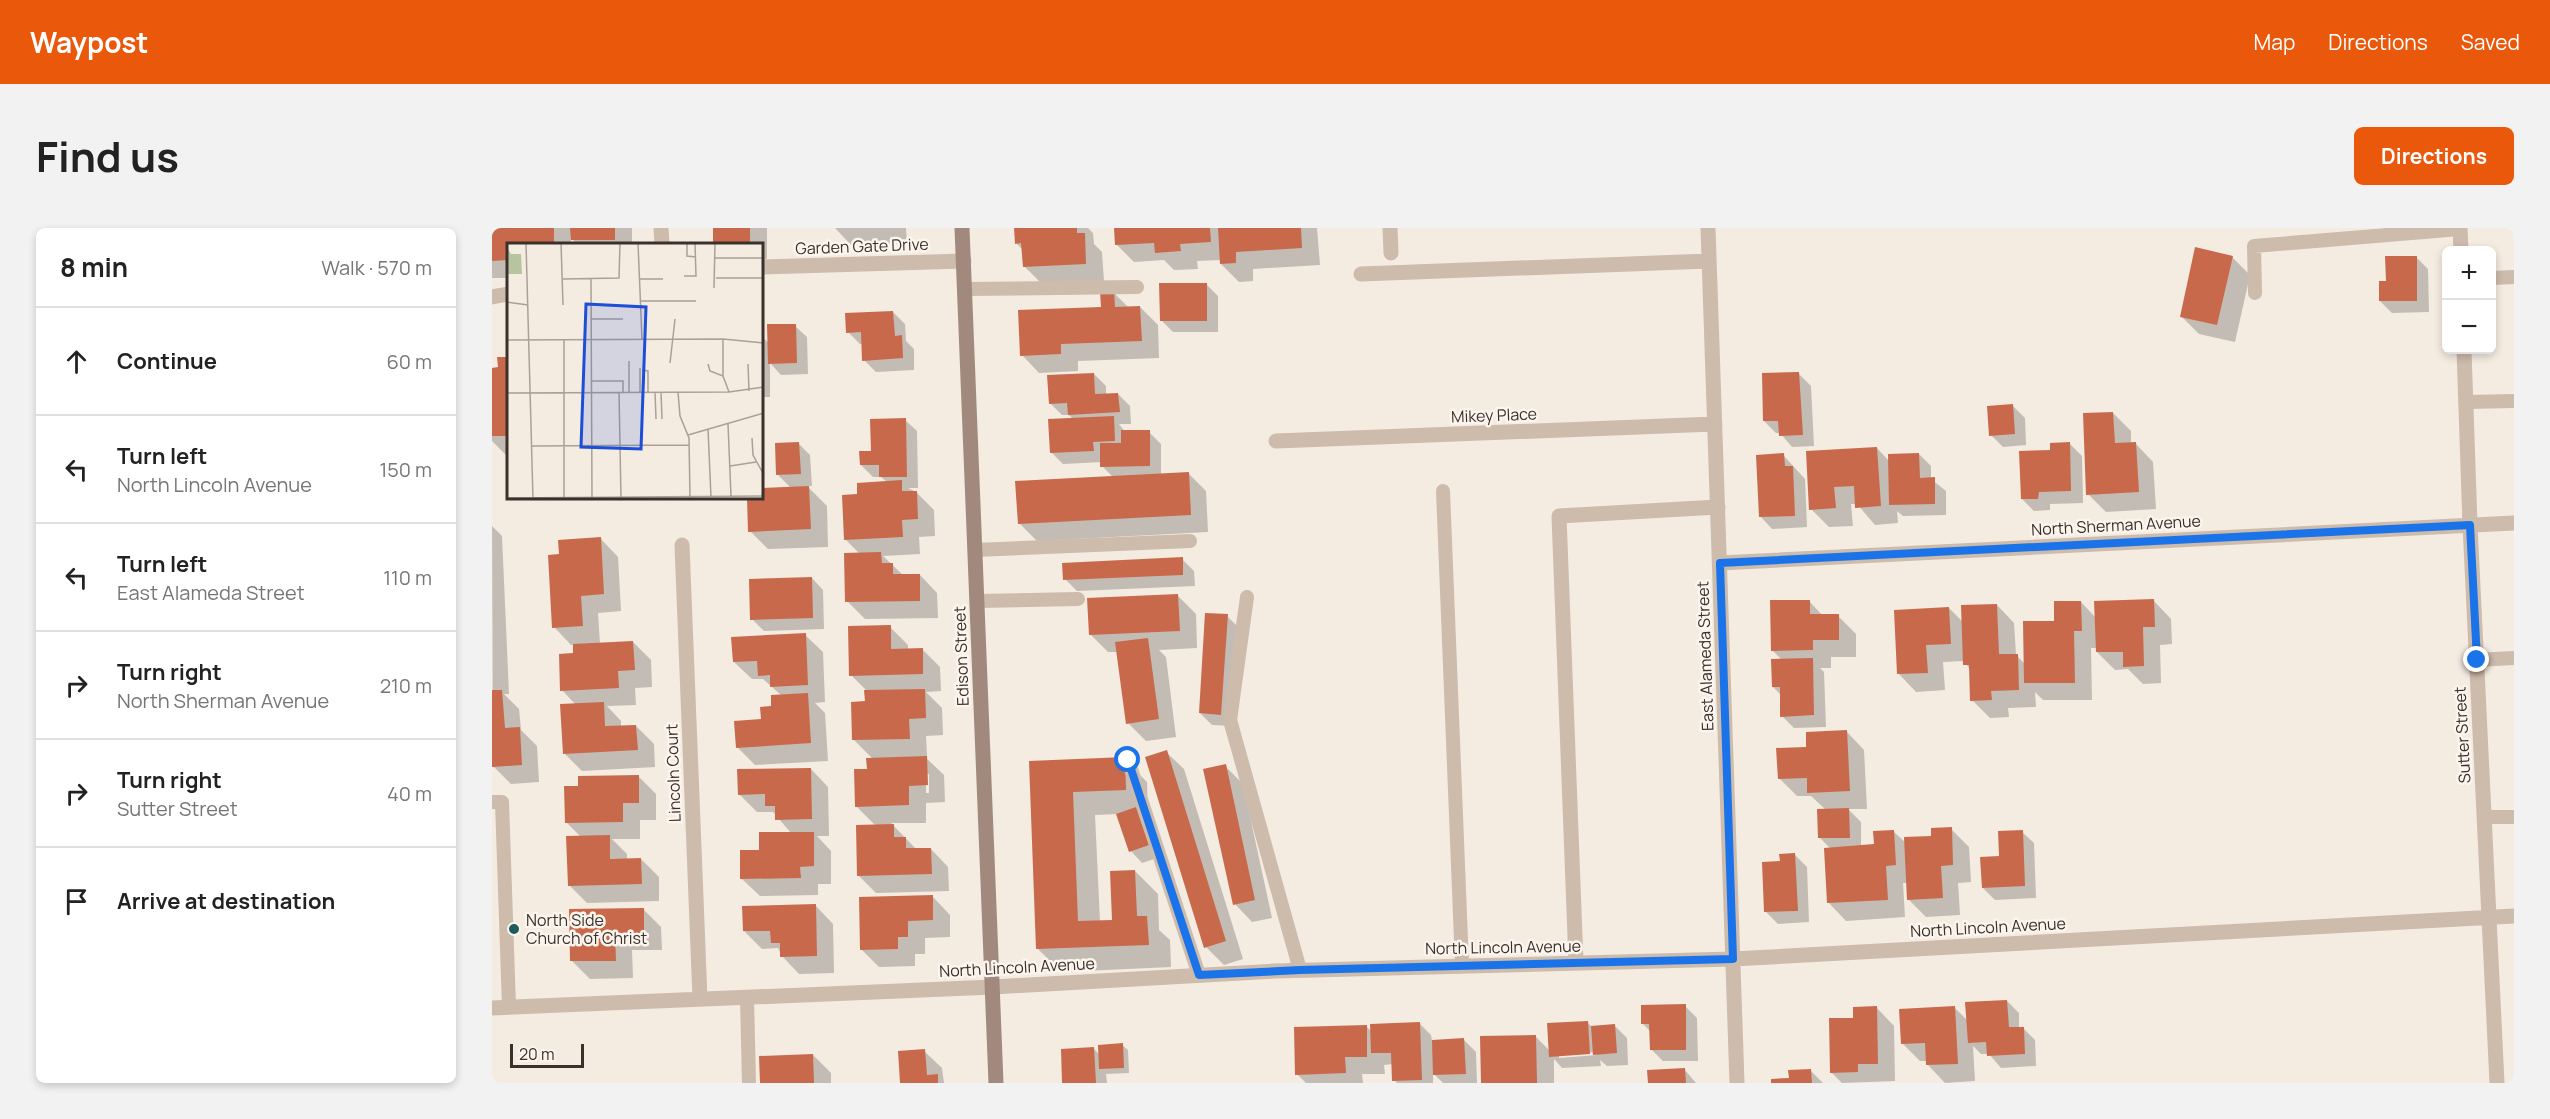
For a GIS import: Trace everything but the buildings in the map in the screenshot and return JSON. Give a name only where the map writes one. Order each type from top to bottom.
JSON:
[{"type":"street","points":[[661,228],[662,243]]},
{"type":"street","name":"Edison Street","points":[[962,228],[996,1083]]},
{"type":"street","points":[[1390,228],[1391,253]]},
{"type":"street","name":"East Alameda Street","points":[[1708,228],[1737,1083]]},
{"type":"street","points":[[2460,228],[2461,246]]},
{"type":"street","name":"Garden Gate Drive","points":[[764,267],[964,261]]},
{"type":"street","points":[[1361,274],[1709,261]]},
{"type":"street","points":[[492,297],[507,294]]},
{"type":"street","name":"Sutter Street","points":[[2464,354],[2470,525],[2497,1083]]},
{"type":"street","name":"Mikey Place","points":[[1276,441],[1715,424]]},
{"type":"street","points":[[1576,963],[1559,516],[1718,507]]},
{"type":"street","name":"North Sherman Avenue","points":[[1720,563],[2514,523]]},
{"type":"street","name":"Lincoln Court","points":[[682,545],[700,999]]},
{"type":"street","name":"North Lincoln Avenue","points":[[492,1008],[993,987],[1300,970],[1733,959],[2514,916]]},
{"type":"lane","points":[[2255,293],[2254,246],[2460,228]]},
{"type":"lane","points":[[2496,278],[2514,277]]},
{"type":"lane","points":[[964,289],[1137,287]]},
{"type":"lane","points":[[2466,402],[2514,401]]},
{"type":"lane","points":[[1443,491],[1462,965]]},
{"type":"lane","points":[[975,550],[1190,541]]},
{"type":"lane","points":[[1247,597],[1230,720],[1300,970]]},
{"type":"lane","points":[[977,601],[1078,599]]},
{"type":"lane","points":[[2477,660],[2514,658]]},
{"type":"lane","points":[[1128,760],[1199,975]]},
{"type":"lane","points":[[492,802],[502,802],[509,1007]]},
{"type":"lane","points":[[2485,817],[2514,817]]},
{"type":"lane","points":[[747,997],[750,1083]]},
{"type":"place","name":"North Side Church of Christ","points":[[514,929]]},
{"type":"route","points":[[1128,760],[1199,975],[1275,970],[1733,959],[1720,563],[2470,525],[2477,660]]}]
